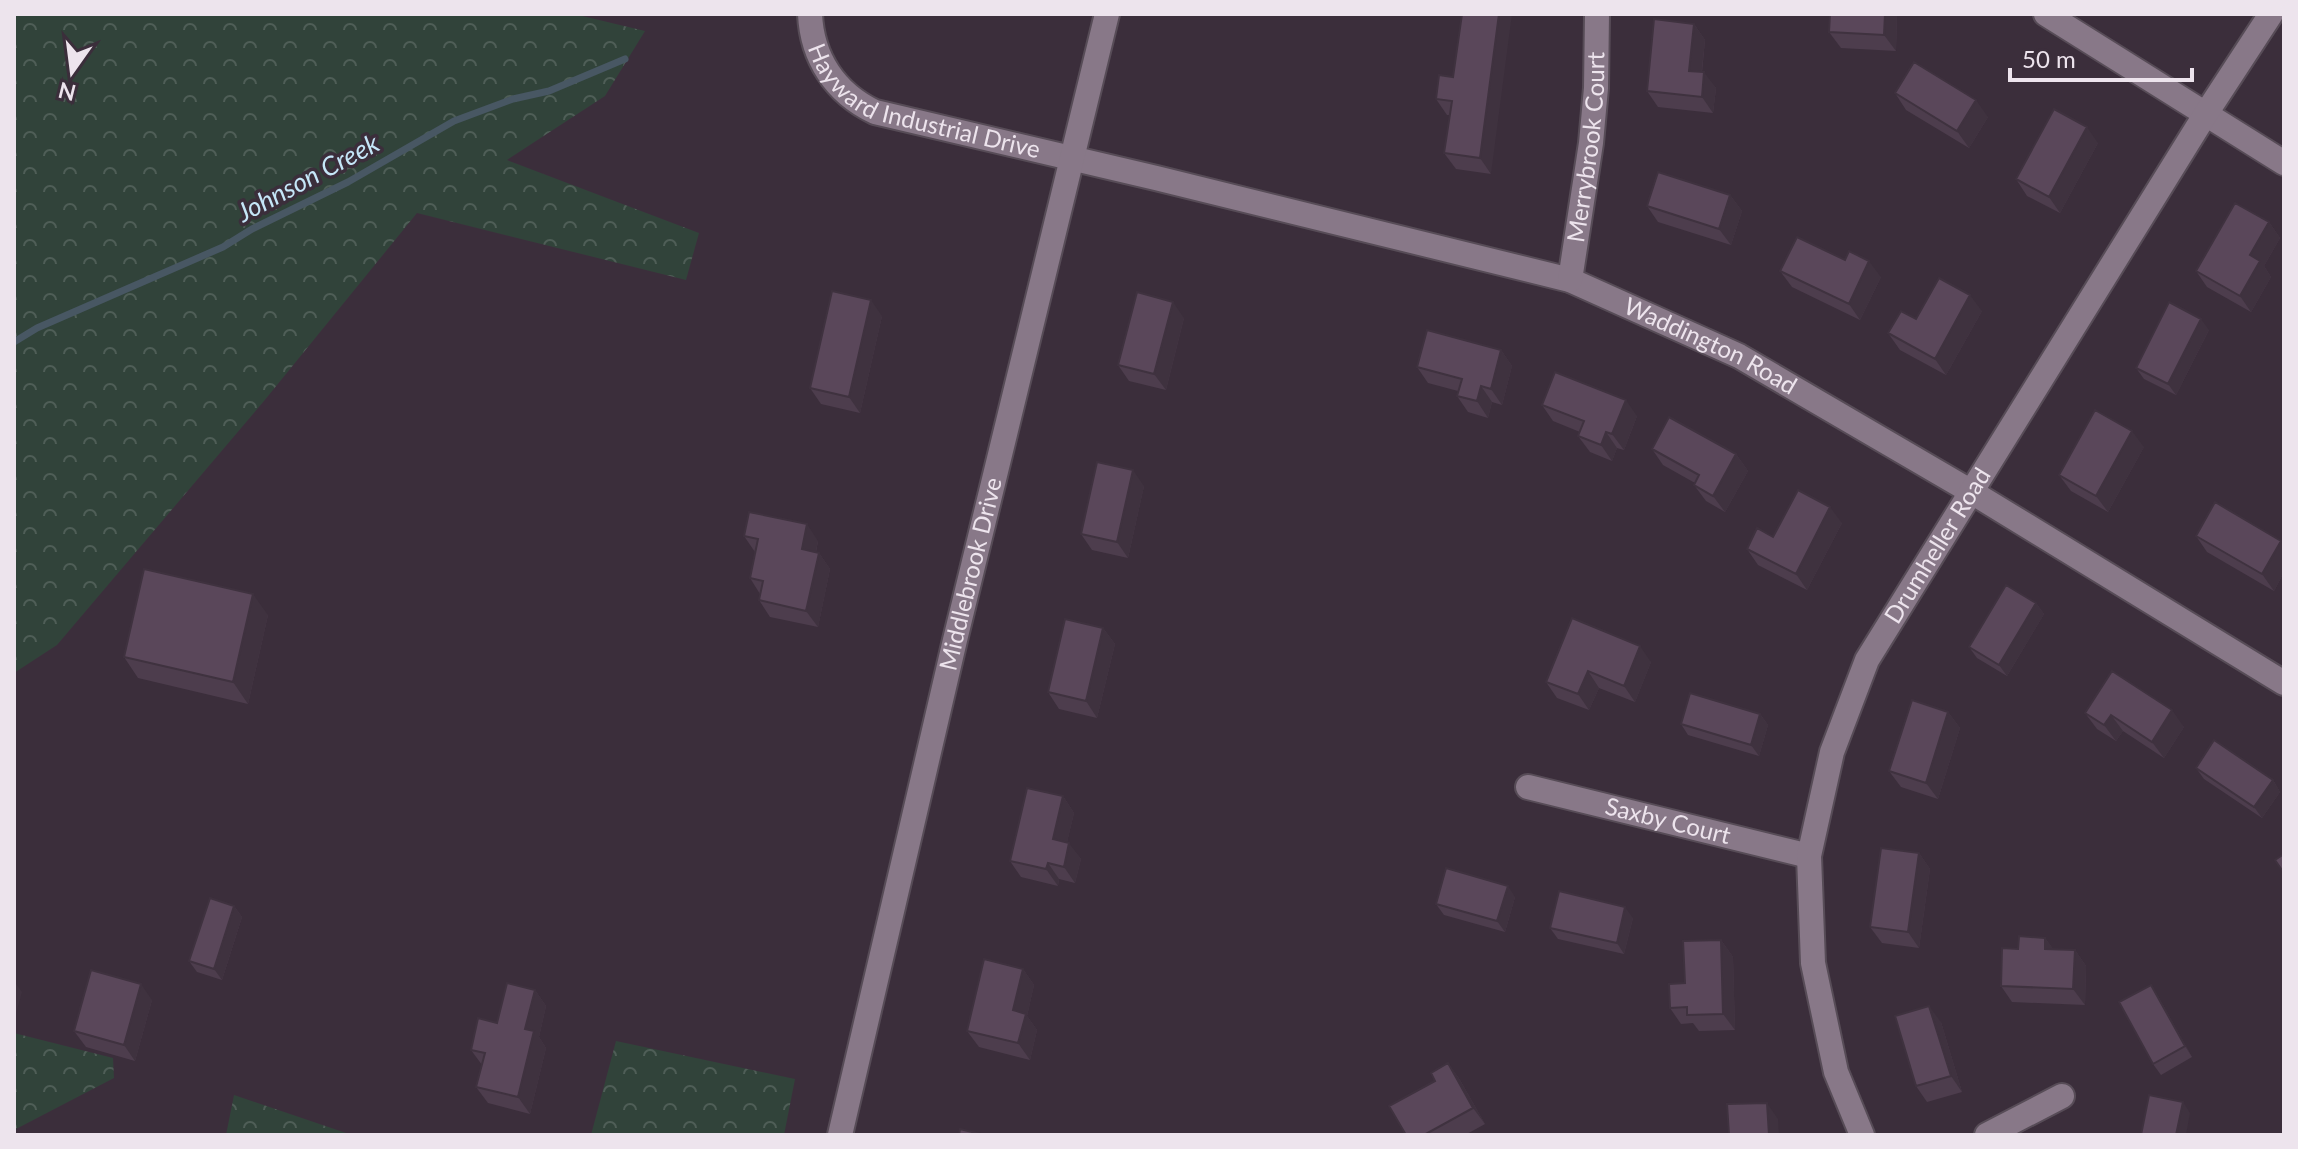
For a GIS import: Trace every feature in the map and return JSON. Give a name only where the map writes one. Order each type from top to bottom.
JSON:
[{"type":"street","name":"Hayward Industrial Drive","points":[[810,14],[812,34],[824,67],[839,88],[859,104],[875,112],[1072,158]]},
{"type":"street","name":"Middlebrook Drive","points":[[840,1135],[955,640],[1107,14]]},
{"type":"street","name":"Merrybrook Court","points":[[1570,280],[1591,143],[1596,88],[1597,14]]},
{"type":"street","points":[[2046,14],[2284,163]]},
{"type":"street","name":"Drumheller Road","points":[[1862,1135],[1836,1072],[1813,963],[1809,856],[1832,752],[1867,660],[2205,115],[2271,14]]},
{"type":"street","name":"Waddington Road","points":[[1072,158],[1570,280],[1739,356],[1970,491],[2284,683]]},
{"type":"street","name":"Saxby Court","points":[[1528,787],[1809,856]]},
{"type":"street","points":[[1987,1135],[2062,1096]]},
{"type":"green space","points":[[14,14],[574,14],[645,31],[605,96],[507,160],[699,233],[686,280],[417,213],[264,401],[57,645],[14,673]]},
{"type":"green space","points":[[14,1033],[113,1058],[114,1078],[16,1129],[14,1135]]},
{"type":"green space","points":[[616,1041],[795,1079],[784,1135],[591,1135]]},
{"type":"green space","points":[[234,1095],[349,1134],[226,1135]]},
{"type":"building","points":[[1462,14],[1499,14],[1480,158],[1444,153],[1452,101],[1436,99],[1439,75],[1453,77]]},
{"type":"building","points":[[1830,14],[1885,14],[1884,35],[1829,32]]},
{"type":"building","points":[[1654,19],[1694,24],[1689,71],[1704,72],[1702,97],[1647,91]]},
{"type":"building","points":[[1914,62],[1976,100],[1957,131],[1895,93]]},
{"type":"building","points":[[2054,109],[2087,127],[2049,197],[2016,179]]},
{"type":"building","points":[[1658,172],[1730,195],[1719,229],[1647,206]]},
{"type":"building","points":[[2235,203],[2269,222],[2250,255],[2260,261],[2240,296],[2196,271]]},
{"type":"building","points":[[1797,237],[1845,260],[1849,251],[1869,261],[1849,304],[1780,271]]},
{"type":"building","points":[[1939,278],[1970,295],[1935,359],[1888,333],[1901,311],[1916,319]]},
{"type":"building","points":[[832,291],[871,300],[849,397],[810,388]]},
{"type":"building","points":[[1137,292],[1173,302],[1154,374],[1118,365]]},
{"type":"building","points":[[2169,302],[2201,319],[2168,384],[2136,368]]},
{"type":"building","points":[[1427,330],[1501,350],[1491,389],[1481,386],[1477,401],[1457,396],[1462,379],[1417,367]]},
{"type":"building","points":[[1555,372],[1626,400],[1612,434],[1606,432],[1601,445],[1578,436],[1584,421],[1542,405]]},
{"type":"building","points":[[2095,410],[2132,431],[2096,496],[2059,475]]},
{"type":"building","points":[[1669,417],[1736,454],[1713,496],[1694,485],[1699,475],[1652,449]]},
{"type":"building","points":[[1097,462],[1133,470],[1117,542],[1081,534]]},
{"type":"building","points":[[1798,490],[1830,507],[1796,574],[1747,549],[1757,528],[1773,537]]},
{"type":"building","points":[[2215,502],[2281,541],[2262,574],[2196,536]]},
{"type":"building","points":[[749,512],[807,524],[802,549],[819,553],[806,611],[759,600],[763,581],[750,578],[758,539],[744,536]]},
{"type":"building","points":[[144,569],[253,594],[233,682],[124,657]]},
{"type":"building","points":[[2006,585],[2036,603],[1999,665],[1969,647]]},
{"type":"building","points":[[1572,618],[1640,646],[1624,686],[1588,671],[1578,694],[1546,682]]},
{"type":"building","points":[[1065,619],[1103,628],[1086,701],[1048,692]]},
{"type":"building","points":[[2112,671],[2172,710],[2152,742],[2111,715],[2104,725],[2085,713]]},
{"type":"building","points":[[1690,693],[1760,714],[1751,745],[1681,724]]},
{"type":"building","points":[[1912,700],[1948,712],[1926,783],[1889,771]]},
{"type":"building","points":[[2214,740],[2273,780],[2254,807],[2196,768]]},
{"type":"building","points":[[1027,788],[1063,796],[1053,839],[1069,843],[1064,867],[1048,863],[1046,869],[1010,861]]},
{"type":"building","points":[[1881,848],[1919,853],[1908,932],[1870,927]]},
{"type":"building","points":[[2284,854],[2284,873],[2275,860]]},
{"type":"building","points":[[1446,868],[1508,886],[1497,921],[1436,904]]},
{"type":"building","points":[[1559,891],[1625,907],[1617,943],[1550,928]]},
{"type":"building","points":[[210,898],[234,906],[214,969],[189,961]]},
{"type":"building","points":[[2019,936],[2045,938],[2045,949],[2075,950],[2073,989],[2001,986],[2002,948],[2018,949]]},
{"type":"building","points":[[1721,940],[1723,1014],[1687,1015],[1687,1007],[1670,1008],[1669,984],[1685,983],[1683,941]]},
{"type":"building","points":[[984,959],[1023,969],[1013,1010],[1026,1014],[1018,1043],[967,1031]]},
{"type":"building","points":[[91,970],[141,984],[124,1045],[74,1031]]},
{"type":"building","points":[[507,983],[535,990],[525,1029],[534,1031],[518,1097],[476,1087],[485,1053],[471,1050],[478,1018],[497,1023]]},
{"type":"building","points":[[2151,985],[2185,1046],[2153,1064],[2119,1002]]},
{"type":"building","points":[[1929,1006],[1951,1076],[1916,1086],[1895,1016]]},
{"type":"building","points":[[1448,1063],[1473,1108],[1424,1135],[1406,1135],[1389,1106],[1435,1081],[1431,1073]]},
{"type":"building","points":[[2149,1095],[2183,1102],[2176,1135],[2141,1135]]},
{"type":"building","points":[[1767,1103],[1769,1135],[1729,1135],[1727,1104]]},
{"type":"building","points":[[960,1129],[984,1135],[959,1135]]},
{"type":"waterway","name":"Johnson Creek","points":[[14,342],[37,328],[223,247],[252,229],[348,182],[454,121],[513,99],[549,91],[625,59]]}]
